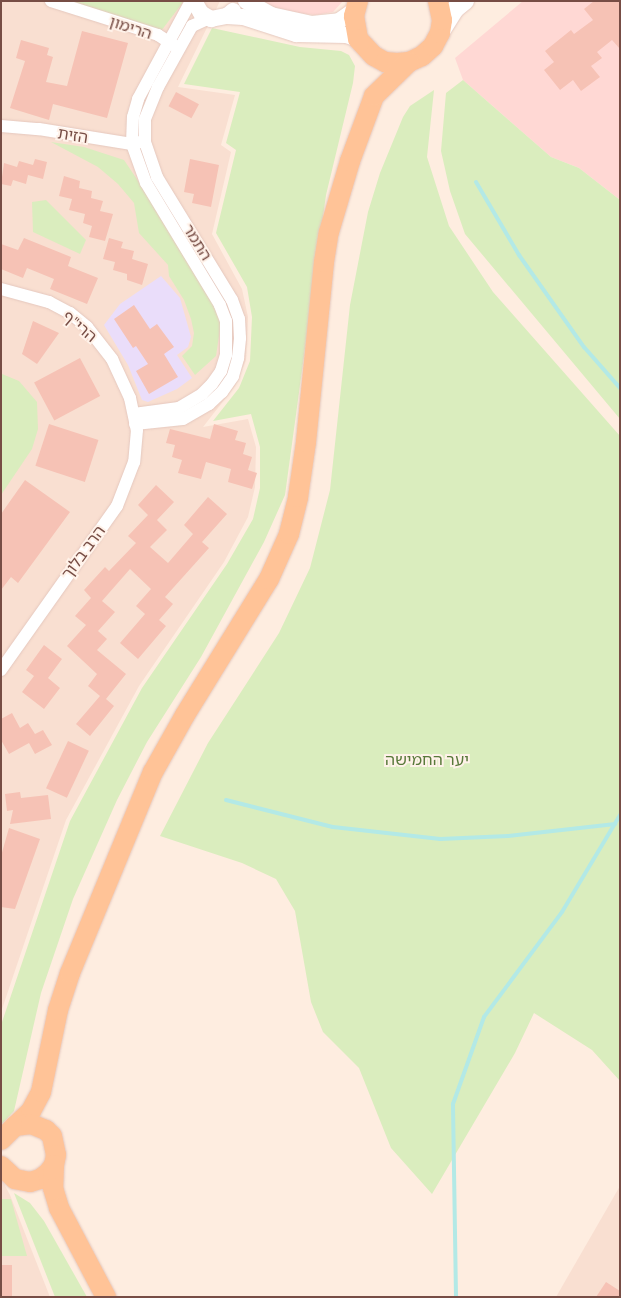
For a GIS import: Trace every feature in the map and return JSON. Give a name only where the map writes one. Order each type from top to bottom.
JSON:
[{"type":"main road","points":[[438,1],[442,20],[440,33]]},
{"type":"main road","points":[[8,1133],[36,1103],[44,1078],[58,1010],[70,972],[144,793],[181,722],[269,579],[290,534],[304,460],[324,262],[329,232],[350,161],[374,96],[409,62],[428,51],[455,9],[465,1]]},
{"type":"main road","points":[[356,6],[354,28],[370,63],[373,81],[369,109]]},
{"type":"main road","points":[[361,44],[385,62],[397,64],[409,62]]},
{"type":"main road","points":[[44,1078],[45,1121],[52,1136],[56,1156],[53,1179],[55,1198],[72,1236],[106,1297]]},
{"type":"main road","points":[[8,1133],[31,1124],[46,1130],[52,1136]]},
{"type":"main road","points":[[9,1176],[40,1179],[54,1165]]},
{"type":"main road","points":[[9,1176],[49,1205],[72,1236]]},
{"type":"street","name":"הרימון","points":[[52,1],[158,36],[174,45]]},
{"type":"street","name":"התמר","points":[[134,419],[183,419],[209,404],[222,392],[232,376],[240,338],[239,319],[232,300],[138,143],[133,117],[138,100],[174,45],[193,1]]},
{"type":"street","points":[[193,1],[201,13],[208,18],[219,19],[232,12],[238,1]]},
{"type":"street","points":[[246,1],[271,15],[312,24],[338,21],[356,6]]},
{"type":"street","points":[[226,16],[243,17],[296,34],[346,35],[361,44]]},
{"type":"street","name":"התמר","points":[[174,45],[192,26],[208,18]]},
{"type":"street","name":"הזית","points":[[1,126],[39,129],[138,143]]},
{"type":"street","name":"הרי\"ף","points":[[1,289],[49,302],[70,314],[87,327],[112,360],[130,398]]},
{"type":"street","name":"הרב בלוך","points":[[1,670],[117,506],[134,462],[137,430],[130,398]]},
{"type":"shaded area","points":[[1,1],[220,1],[178,87],[235,95],[221,145],[231,152],[212,234],[242,289],[248,317],[246,360],[235,386],[203,427],[248,419],[256,447],[255,487],[248,517],[224,562],[139,686],[66,820],[1,1012]]},
{"type":"shaded area","points":[[258,1],[343,1],[333,12],[315,15],[283,11]]},
{"type":"shaded area","points":[[523,1],[620,1],[620,200],[579,168],[551,157],[463,80],[455,58]]},
{"type":"shaded area","points":[[161,276],[180,298],[191,337],[188,347],[177,355],[192,378],[177,389],[148,402],[142,400],[128,365],[104,325],[120,304]]},
{"type":"shaded area","points":[[1,1178],[10,1195],[50,1297],[1,1297]]},
{"type":"shaded area","points":[[620,1186],[620,1297],[556,1297]]},
{"type":"green space","points":[[51,1],[184,1],[158,35]]},
{"type":"green space","points":[[212,28],[300,47],[341,51],[349,55],[355,66],[353,83],[326,195],[285,495],[264,542],[201,657],[147,742],[117,800],[73,899],[41,993],[14,1111],[1,1125],[1,1025],[70,821],[142,688],[227,564],[253,519],[260,488],[260,447],[251,414],[213,421],[239,388],[250,361],[252,317],[247,287],[216,233],[236,150],[226,143],[240,92],[184,84]]},
{"type":"green space","points":[[463,80],[551,157],[579,168],[620,200],[620,419],[465,234],[450,191],[441,151],[446,93]]},
{"type":"green space","name":"יער החמישה","points":[[434,90],[427,157],[449,226],[493,292],[620,436],[620,1081],[592,1050],[534,1013],[515,1053],[432,1194],[391,1148],[359,1068],[323,1032],[311,1002],[295,911],[276,879],[242,863],[160,836],[208,743],[279,633],[310,568],[330,490],[350,305],[368,212],[380,173],[403,117],[410,106]]},
{"type":"green space","points":[[51,142],[84,147],[124,160],[151,200],[215,306],[221,323],[216,356],[195,375],[182,356],[192,346],[194,333],[191,319],[184,300],[169,276],[168,265],[139,233],[134,203],[118,184],[98,167]]},
{"type":"green space","points":[[46,200],[86,240],[80,254],[33,232],[32,202]]},
{"type":"green space","points":[[2,374],[19,381],[37,402],[38,429],[32,449],[1,495]]},
{"type":"green space","points":[[14,1193],[30,1203],[44,1221],[87,1297],[55,1297]]},
{"type":"green space","points":[[1,1199],[11,1199],[27,1256],[1,1256]]},
{"type":"building","points":[[594,1],[620,1],[620,49],[612,40],[597,52],[602,58],[591,66],[600,77],[581,91],[573,80],[560,90],[544,70],[554,62],[545,51],[571,30],[574,34],[593,20],[584,9]]},
{"type":"building","points":[[82,31],[128,43],[107,118],[53,104],[49,120],[10,108],[25,61],[16,58],[21,40],[49,48],[47,55],[53,57],[46,82],[67,86]]},
{"type":"building","points":[[176,92],[199,104],[191,118],[168,106]]},
{"type":"building","points":[[35,159],[47,162],[43,179],[28,175],[26,184],[13,180],[11,186],[1,184],[4,163],[17,167],[19,161],[33,165]]},
{"type":"building","points":[[190,159],[219,165],[211,207],[192,203],[194,194],[184,192]]},
{"type":"building","points":[[64,176],[80,181],[79,188],[92,191],[91,198],[103,201],[100,211],[113,214],[105,241],[89,237],[92,226],[83,223],[85,214],[69,210],[72,199],[59,196]]},
{"type":"building","points":[[24,238],[71,257],[68,266],[98,278],[87,304],[50,289],[54,279],[27,268],[23,278],[1,269],[1,244],[18,250]]},
{"type":"building","points":[[109,238],[123,242],[121,248],[134,251],[132,259],[148,264],[142,285],[127,280],[127,274],[113,270],[115,262],[103,259]]},
{"type":"building","points":[[134,305],[150,329],[157,324],[174,347],[164,354],[178,377],[149,394],[136,371],[148,364],[136,346],[133,348],[114,319]]},
{"type":"building","points":[[33,321],[59,333],[37,364],[22,354]]},
{"type":"building","points":[[80,358],[100,396],[54,420],[34,382]]},
{"type":"building","points":[[49,424],[98,440],[85,482],[35,466]]},
{"type":"building","points":[[214,424],[238,431],[235,440],[246,443],[243,454],[252,457],[248,470],[257,473],[252,489],[228,482],[231,469],[206,462],[201,479],[178,473],[182,460],[172,457],[175,445],[166,443],[170,429],[210,439]]},
{"type":"building","points":[[25,480],[70,512],[18,583],[11,577],[1,590],[1,514]]},
{"type":"building","points":[[156,485],[174,502],[157,520],[167,530],[150,547],[168,563],[193,534],[184,525],[208,497],[227,514],[202,542],[209,548],[165,597],[173,604],[159,620],[166,626],[138,659],[120,643],[145,614],[136,606],[151,589],[130,569],[102,601],[115,612],[98,631],[107,639],[97,650],[126,674],[106,699],[114,706],[90,736],[76,724],[100,696],[88,686],[97,674],[67,646],[86,625],[75,616],[91,598],[84,590],[105,567],[109,571],[136,543],[128,536],[148,515],[138,505]]},
{"type":"building","points":[[44,645],[62,659],[48,678],[60,688],[44,709],[22,692],[34,676],[26,670]]},
{"type":"building","points":[[12,713],[20,728],[28,723],[35,734],[43,730],[52,745],[35,754],[29,743],[9,754],[1,740],[1,719]]},
{"type":"building","points":[[68,741],[89,751],[67,798],[46,788]]},
{"type":"building","points":[[20,792],[21,798],[48,795],[51,819],[10,824],[13,810],[7,811],[5,794]]},
{"type":"building","points":[[9,828],[40,839],[15,909],[1,907],[1,856]]},
{"type":"building","points":[[1,1265],[12,1265],[12,1297],[1,1297]]},
{"type":"building","points":[[606,1282],[620,1291],[620,1297],[596,1297]]},
{"type":"waterway","points":[[476,182],[519,255],[584,347],[620,388]]},
{"type":"waterway","points":[[226,800],[333,827],[440,839],[508,836],[615,824]]},
{"type":"waterway","points":[[456,1297],[453,1104],[484,1017],[562,912],[620,815]]}]
